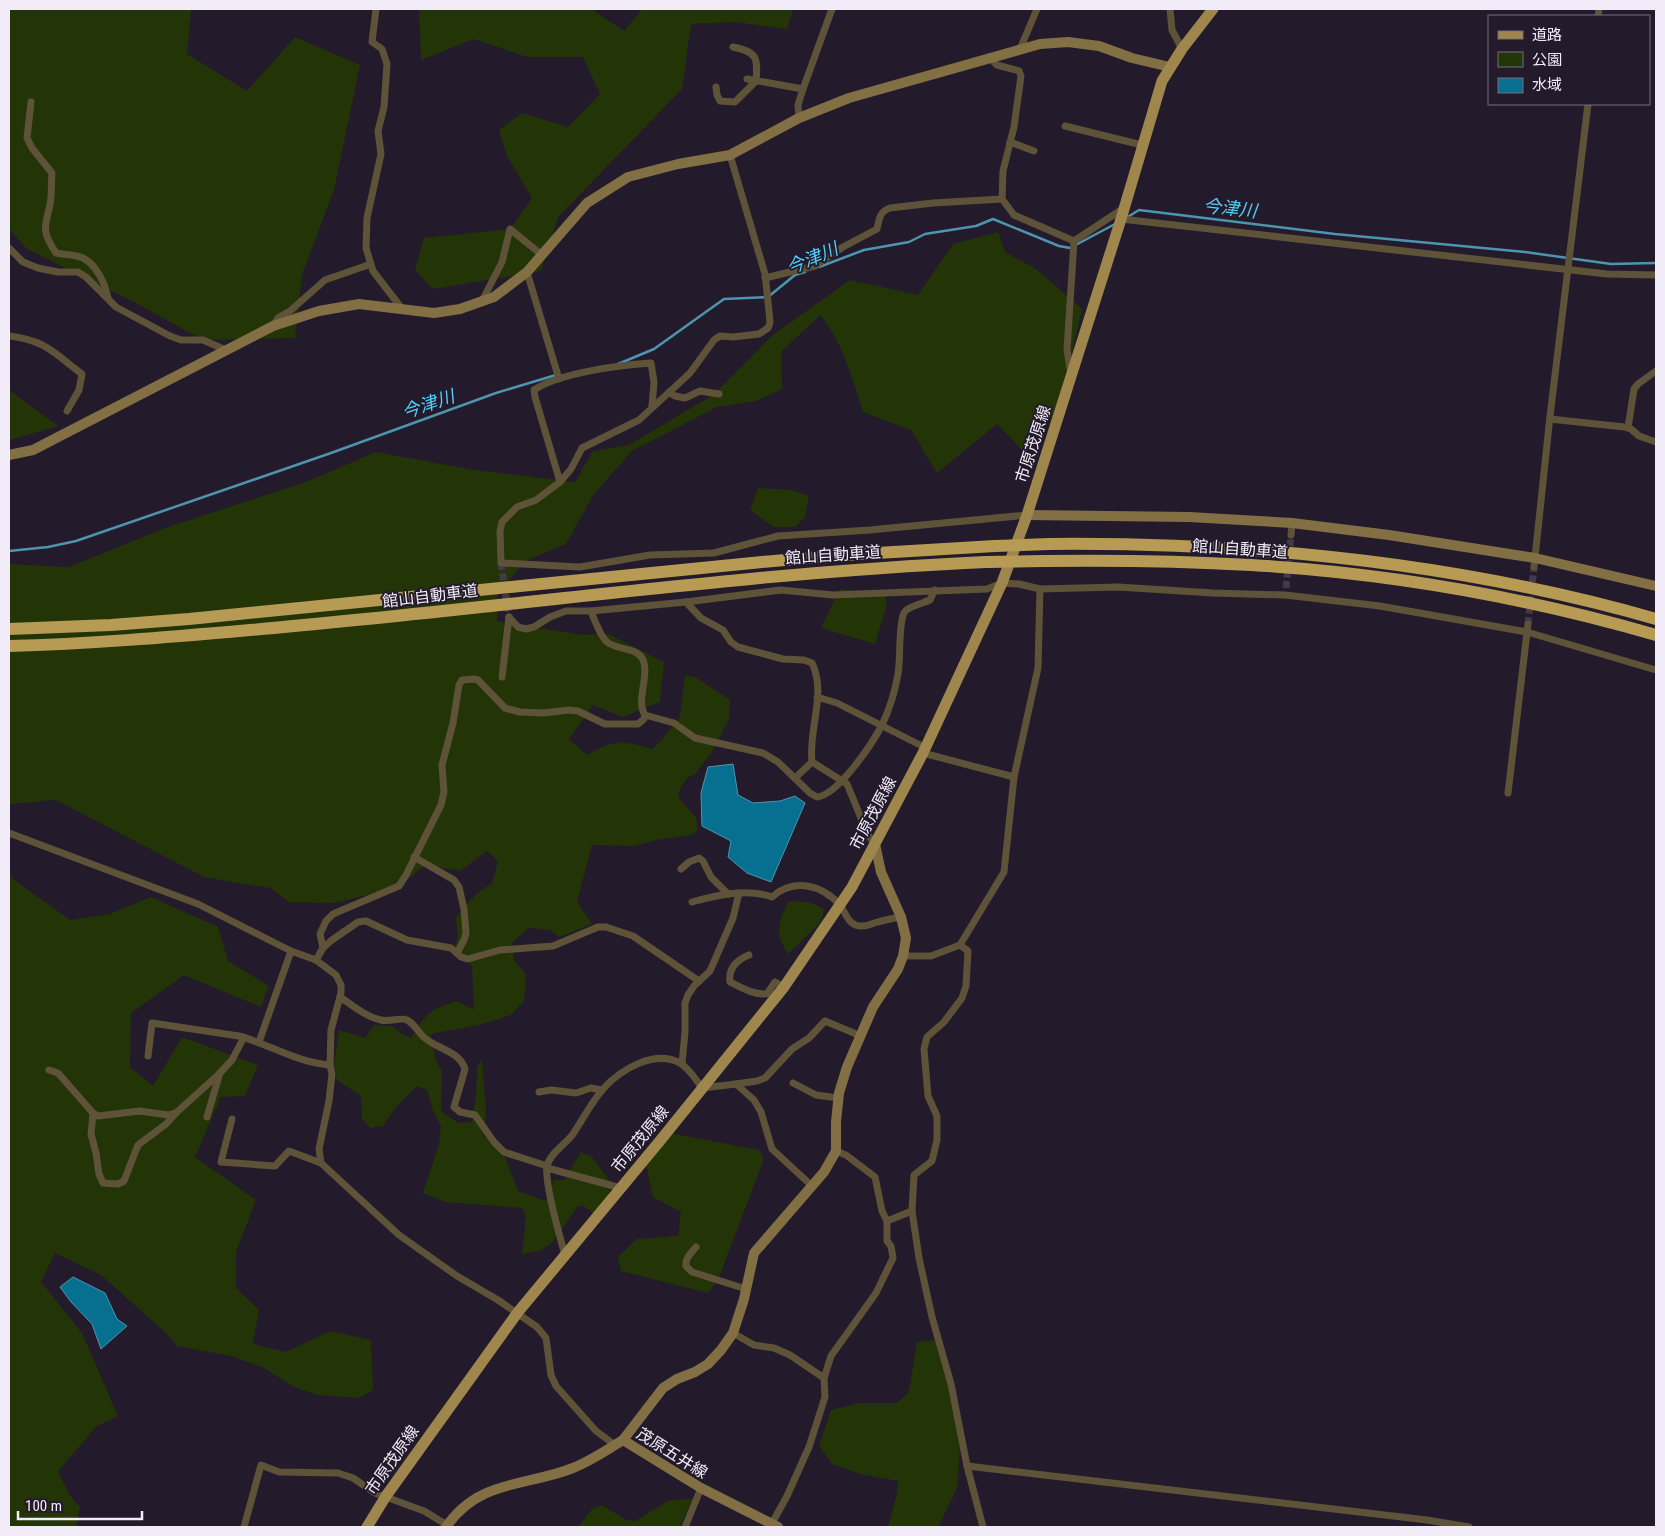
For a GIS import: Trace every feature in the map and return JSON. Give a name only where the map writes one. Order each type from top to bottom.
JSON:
[{"type":"highway","name":"館山自動車道","points":[[9,628],[170,621],[762,562],[843,555],[1049,544],[1190,545],[1332,557],[1428,569],[1515,585],[1619,608],[1656,619]]},
{"type":"highway","name":"館山自動車道","points":[[9,646],[172,637],[366,620],[653,588],[835,571],[986,562],[1043,561],[1190,562],[1331,572],[1426,584],[1513,600],[1615,623],[1656,635]]},
{"type":"main road","name":"市原茂原線","points":[[367,1527],[386,1496],[518,1312],[784,987],[852,886],[924,750],[1002,583],[1027,515],[1071,377],[1121,218],[1155,100],[1170,67],[1213,9]]},
{"type":"street","points":[[376,9],[372,42],[382,49],[387,64],[384,107],[378,131],[381,154],[366,218],[366,248],[373,271],[403,310]]},
{"type":"street","points":[[800,118],[798,105],[832,9]]},
{"type":"street","points":[[1020,49],[1037,9]]},
{"type":"street","points":[[1170,9],[1172,30],[1182,49]]},
{"type":"street","points":[[9,455],[33,450],[273,326],[319,311],[359,304],[434,313],[460,309],[494,297],[527,272],[586,203],[628,177],[678,164],[730,156],[800,118],[849,98],[1040,44],[1068,42],[1099,46],[1132,58],[1170,67]]},
{"type":"street","points":[[716,88],[720,101],[735,102],[756,81],[757,67],[755,56],[748,50],[732,47]]},
{"type":"street","points":[[989,57],[996,65],[1019,71],[1021,76],[1003,172],[1002,199],[1014,215],[1074,241],[1121,218],[1607,274],[1656,275]]},
{"type":"street","points":[[747,79],[803,89]]},
{"type":"street","points":[[31,102],[27,138],[32,148],[52,173],[50,204],[44,228],[49,242],[56,253],[85,258],[96,269],[106,288],[108,298]]},
{"type":"street","points":[[1535,562],[1550,419],[1588,105]]},
{"type":"street","points":[[1065,126],[1142,145]]},
{"type":"street","points":[[1010,142],[1034,151]]},
{"type":"street","points":[[730,156],[765,278],[770,323],[768,328],[759,334],[733,337],[720,336],[714,340],[690,373],[639,420],[582,448],[571,469],[560,482],[536,500],[517,507],[502,522],[499,547],[501,564],[580,567],[650,554],[714,553],[778,536],[870,530],[1027,515],[1189,516],[1292,523],[1389,534],[1656,586]]},
{"type":"street","points":[[765,278],[815,266],[843,247],[877,229],[881,213],[890,208],[933,202],[1002,199]]},
{"type":"street","points":[[482,301],[502,262],[510,229],[542,255]]},
{"type":"street","points":[[1071,377],[1068,368],[1067,350],[1074,241]]},
{"type":"street","points":[[9,248],[23,262],[38,268],[58,272],[78,272],[86,277],[116,307],[170,336],[181,340],[203,340],[226,350]]},
{"type":"street","points":[[273,326],[278,318],[290,311],[325,280],[371,264]]},
{"type":"street","points":[[527,272],[560,379]]},
{"type":"street","points":[[9,336],[26,338],[42,343],[82,374],[79,390],[67,411]]},
{"type":"street","points":[[560,482],[534,397],[534,390],[543,384],[560,379],[622,365],[651,363],[654,382],[652,406]]},
{"type":"street","points":[[1628,428],[1634,389],[1656,371]]},
{"type":"street","points":[[670,392],[675,396],[685,398],[700,391],[719,394]]},
{"type":"street","points":[[1550,419],[1628,428],[1640,436],[1656,442]]},
{"type":"street","points":[[1292,523],[1292,535]]},
{"type":"street","points":[[502,677],[509,617],[518,627],[526,629],[566,611],[590,611],[686,602],[781,590],[834,595],[987,588],[1002,583],[1019,584],[1040,589],[1118,586],[1213,593],[1286,591],[1527,628],[1656,670]]},
{"type":"street","points":[[903,956],[931,956],[960,945],[1004,872],[1014,777],[1038,668],[1040,589]]},
{"type":"street","points":[[590,611],[606,642],[636,653],[641,657],[644,671],[642,706],[645,715],[674,723],[695,738],[763,753],[778,762],[817,798],[826,794],[846,778],[881,726],[893,698],[901,659],[904,611],[930,600],[935,590]]},
{"type":"street","points":[[232,1120],[221,1162],[275,1166],[289,1151],[321,1163],[400,1235],[457,1276],[518,1312],[537,1327],[546,1338],[550,1367],[556,1386],[596,1431],[619,1443],[663,1388],[708,1364],[721,1350],[733,1333],[754,1253],[812,1186],[830,1163],[836,1151],[838,1098],[847,1068],[874,1007],[898,969],[903,956],[906,938],[901,917],[881,872],[875,844],[868,835],[847,784],[812,762],[810,750],[817,696],[816,672],[812,663],[738,647],[731,642],[723,630],[701,618],[686,602]]},
{"type":"street","points":[[1508,793],[1527,628]]},
{"type":"street","points":[[323,948],[320,934],[326,921],[343,909],[399,886],[444,797],[442,766],[459,685],[462,680],[478,680],[504,708],[520,712],[578,711],[605,724],[638,724],[644,719],[645,715]]},
{"type":"street","points":[[817,696],[837,703],[924,750],[1014,777]]},
{"type":"street","points":[[795,778],[812,762]]},
{"type":"street","points":[[9,833],[198,904],[291,951],[316,960],[336,975],[341,985],[340,997],[331,1030],[330,1065],[332,1074],[329,1101],[319,1149],[321,1163]]},
{"type":"street","points":[[414,857],[454,880],[458,887],[464,909],[466,933],[457,953]]},
{"type":"street","points":[[681,869],[699,858],[703,861],[711,877],[728,894]]},
{"type":"street","points":[[692,902],[739,893],[765,894],[772,897],[790,885],[801,884],[826,894],[840,905],[848,919],[860,926],[869,926],[879,921],[901,917]]},
{"type":"street","points":[[682,1064],[685,1003],[688,995],[710,970],[733,918],[739,893]]},
{"type":"street","points":[[316,960],[323,948],[358,922],[366,921],[406,940],[451,948],[461,957],[468,959],[500,950],[553,946],[598,927],[606,927],[633,936],[699,981]]},
{"type":"street","points":[[960,945],[968,951],[966,986],[962,998],[944,1022],[927,1037],[924,1049],[928,1096],[936,1116],[937,1140],[932,1161],[914,1175],[912,1211],[919,1258],[932,1317],[951,1384],[967,1466],[983,1527]]},
{"type":"street","points":[[259,1042],[291,951]]},
{"type":"street","points":[[748,955],[740,958],[731,968],[730,982],[762,995],[768,994],[775,982],[784,987]]},
{"type":"street","points":[[340,997],[362,1012],[379,1020],[391,1022],[401,1019],[407,1020],[426,1039],[457,1056],[465,1069],[454,1107],[460,1112],[475,1115],[494,1142],[504,1152],[547,1167],[621,1188]]},
{"type":"street","points":[[565,1256],[547,1167],[551,1158],[572,1136],[602,1090],[612,1081],[638,1063],[657,1058],[672,1059],[682,1064],[702,1088],[757,1081],[764,1078],[792,1049],[809,1038],[825,1022],[861,1036]]},
{"type":"street","points":[[148,1056],[152,1024],[244,1037],[287,1054],[330,1065]]},
{"type":"street","points":[[92,1113],[91,1134],[99,1174],[103,1184],[110,1185],[124,1181],[138,1145],[166,1124],[220,1073],[232,1060],[244,1037]]},
{"type":"street","points":[[50,1070],[58,1073],[92,1113],[98,1116],[140,1111],[168,1115],[177,1112]]},
{"type":"street","points":[[206,1117],[220,1073]]},
{"type":"street","points":[[793,1083],[816,1095],[838,1098]]},
{"type":"street","points":[[736,1084],[754,1100],[761,1112],[772,1149],[812,1186]]},
{"type":"street","points":[[539,1092],[550,1090],[576,1093],[590,1088],[602,1090]]},
{"type":"street","points":[[773,1526],[809,1447],[825,1397],[824,1378],[834,1350],[865,1310],[894,1258],[891,1246],[887,1241],[886,1221],[875,1178],[846,1155],[836,1151]]},
{"type":"street","points":[[886,1221],[912,1211]]},
{"type":"street","points":[[696,1247],[685,1262],[692,1272],[746,1289]]},
{"type":"street","points":[[733,1333],[754,1345],[774,1348],[790,1354],[824,1378]]},
{"type":"street","name":"茂原五井線","points":[[446,1526],[476,1498],[491,1490],[573,1468],[619,1443],[773,1526]]},
{"type":"street","points":[[244,1527],[261,1466],[279,1472],[338,1473],[353,1478],[375,1493],[424,1511],[446,1526]]},
{"type":"street","points":[[967,1466],[1427,1524],[1469,1527]]},
{"type":"street","points":[[684,1527],[701,1488]]},
{"type":"green space","points":[[9,9],[191,9],[187,54],[247,91],[295,37],[360,65],[334,190],[302,275],[295,338],[203,340],[134,302],[27,249],[9,229]]},
{"type":"green space","points":[[419,9],[591,9],[624,31],[642,9],[793,9],[787,29],[735,22],[691,24],[682,89],[558,217],[541,271],[433,289],[415,270],[424,238],[510,229],[532,198],[507,156],[499,130],[522,113],[568,127],[600,94],[583,57],[527,57],[474,39],[421,60]]},
{"type":"green space","points":[[998,232],[1005,252],[1036,269],[1082,309],[1059,410],[1033,437],[1023,451],[997,424],[937,473],[911,430],[863,412],[841,349],[820,315],[781,352],[782,389],[756,401],[717,407],[632,451],[594,494],[566,544],[525,561],[498,594],[497,621],[582,635],[608,634],[664,662],[660,702],[623,717],[593,705],[569,739],[587,755],[605,746],[619,743],[633,744],[652,749],[662,740],[680,717],[685,675],[695,677],[730,700],[729,719],[712,752],[696,773],[686,779],[678,793],[679,798],[696,818],[698,830],[691,835],[657,840],[634,846],[592,845],[577,902],[592,924],[559,937],[550,930],[528,928],[512,943],[514,960],[526,974],[524,1001],[511,1015],[479,1025],[431,1034],[435,1057],[442,1072],[441,1111],[458,1123],[472,1122],[476,1095],[477,1067],[482,1060],[486,1112],[484,1136],[505,1157],[518,1191],[545,1201],[554,1180],[564,1180],[581,1152],[592,1157],[611,1183],[609,1194],[594,1214],[584,1206],[578,1206],[553,1242],[542,1250],[522,1254],[526,1215],[522,1208],[445,1202],[423,1193],[439,1144],[441,1126],[433,1111],[427,1090],[417,1086],[396,1107],[383,1126],[371,1128],[362,1119],[361,1096],[337,1080],[334,1064],[339,1030],[365,1038],[374,1025],[392,1026],[411,1038],[423,1019],[439,1007],[457,1001],[474,1010],[472,966],[455,947],[458,936],[456,917],[476,894],[492,883],[498,861],[487,851],[460,871],[426,865],[399,886],[375,893],[334,903],[289,902],[270,888],[204,877],[56,800],[9,804],[9,564],[69,567],[165,528],[306,482],[376,452],[474,470],[575,482],[593,451],[629,445],[713,395],[774,334],[850,280],[918,295],[953,244]]},
{"type":"green space","points":[[9,390],[58,426],[9,440]]},
{"type":"green space","points":[[758,488],[792,490],[809,496],[805,517],[795,527],[774,527],[750,510]]},
{"type":"green space","points":[[840,589],[884,594],[887,605],[875,644],[821,628]]},
{"type":"green space","points":[[9,871],[13,879],[70,920],[110,914],[151,897],[218,927],[228,961],[269,986],[261,1007],[184,975],[131,1013],[130,1067],[153,1086],[182,1037],[258,1065],[245,1096],[221,1097],[195,1157],[256,1200],[236,1252],[236,1288],[259,1310],[253,1344],[286,1352],[330,1331],[371,1340],[373,1390],[359,1398],[318,1395],[294,1387],[264,1368],[231,1356],[177,1346],[167,1334],[101,1275],[55,1253],[41,1282],[82,1333],[118,1416],[97,1426],[58,1471],[70,1496],[80,1507],[76,1527],[9,1527]]},
{"type":"green space","points":[[789,901],[809,902],[824,909],[820,923],[788,954],[781,940],[779,928],[782,915]]},
{"type":"green space","points":[[659,1131],[759,1150],[764,1159],[718,1280],[708,1293],[621,1271],[618,1257],[637,1239],[678,1236],[681,1212],[653,1197],[646,1165]]},
{"type":"green space","points":[[937,1340],[955,1404],[960,1447],[957,1488],[938,1527],[888,1527],[897,1493],[898,1481],[860,1474],[832,1464],[819,1446],[831,1410],[859,1403],[897,1403],[909,1392],[917,1342]]},
{"type":"green space","points":[[692,1499],[680,1527],[578,1527],[592,1509],[602,1505],[626,1520],[635,1521],[670,1500]]},
{"type":"water","points":[[733,764],[738,795],[753,803],[780,801],[795,796],[805,803],[771,882],[747,873],[728,857],[731,841],[702,826],[701,793],[708,767]]},
{"type":"water","points":[[73,1277],[105,1293],[117,1319],[127,1326],[101,1349],[92,1324],[60,1287]]},
{"type":"waterway","name":"今津川","points":[[1126,218],[1139,210],[1335,234],[1525,252],[1611,264],[1656,263]]},
{"type":"waterway","name":"今津川","points":[[819,267],[864,250],[909,242],[925,234],[976,226],[993,219],[1059,246],[1070,248],[1115,224]]},
{"type":"waterway","name":"今津川","points":[[618,364],[654,349],[724,299],[768,297],[795,275],[805,272]]},
{"type":"waterway","name":"今津川","points":[[9,551],[48,547],[76,541],[331,453],[496,393],[556,375]]},
{"type":"tunnel","points":[[1286,588],[1291,535]]},
{"type":"tunnel","points":[[501,563],[509,617]]},
{"type":"tunnel","points":[[1528,624],[1534,567]]}]
